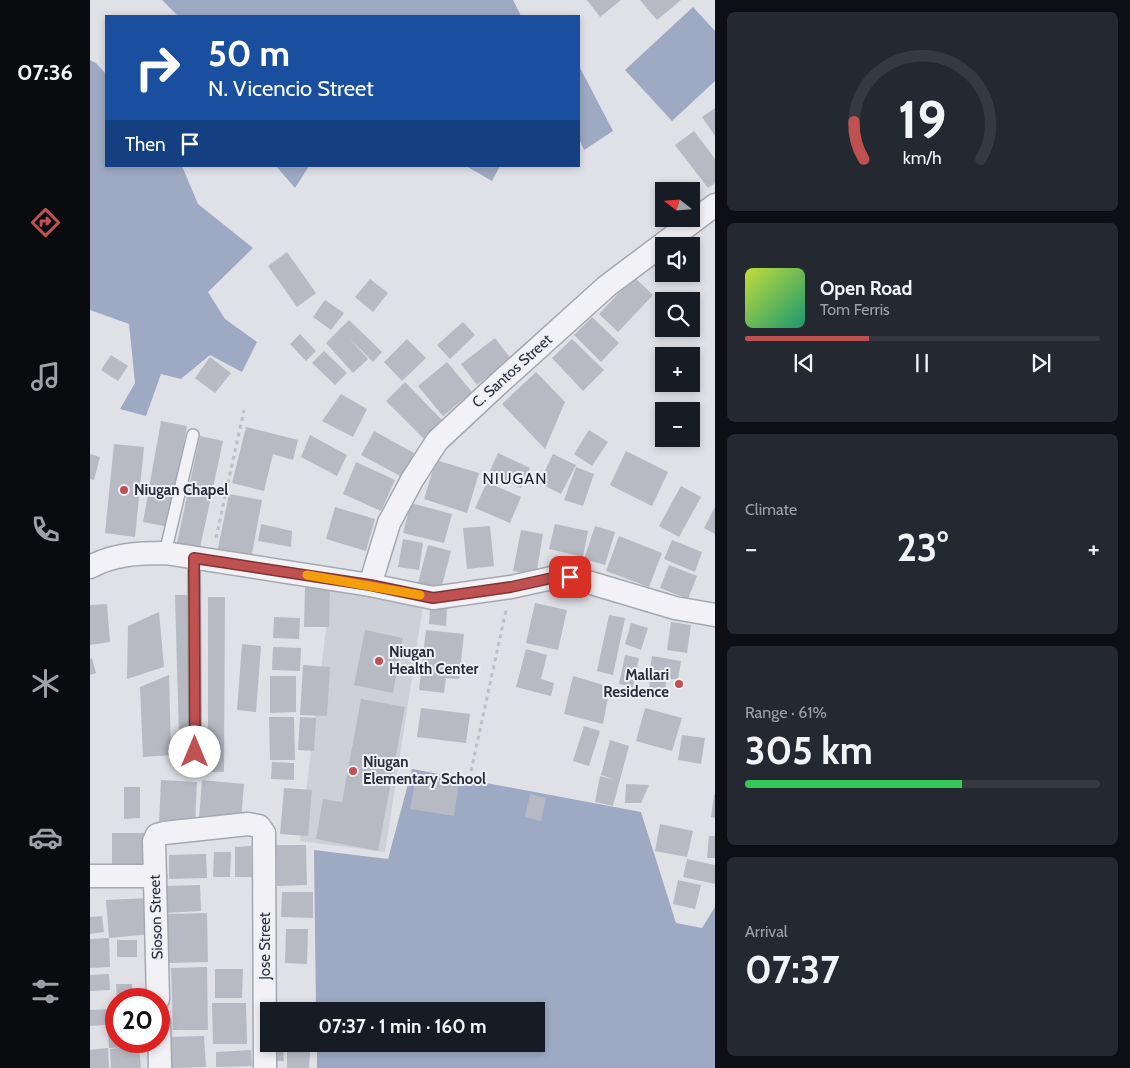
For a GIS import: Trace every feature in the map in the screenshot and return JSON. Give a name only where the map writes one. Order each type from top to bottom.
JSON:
[{"type":"street","name":"C. Santos Street","points":[[370,585],[390,523],[412,480],[437,441],[607,286],[715,206]]},
{"type":"street","points":[[90,567],[119,556],[138,553],[165,553],[370,585],[433,598],[511,587],[552,578],[570,577],[675,608],[715,615]]},
{"type":"street","name":"Sioson Street","points":[[158,988],[154,841],[158,835],[248,824],[259,826]]},
{"type":"street","name":"Jose Street","points":[[259,826],[264,833],[265,1068]]},
{"type":"street","points":[[90,876],[154,876]]},
{"type":"street","points":[[160,1053],[160,1068]]},
{"type":"lane","points":[[165,553],[193,435]]},
{"type":"lane","points":[[195,752],[203,559]]},
{"type":"path","points":[[203,559],[244,410]]},
{"type":"path","points":[[471,771],[511,587]]},
{"type":"shaded area","name":"Niugan Elementary School","points":[[331,589],[423,606],[385,852],[300,841]]},
{"type":"water","points":[[162,0],[513,0],[520,15],[177,15]]},
{"type":"water","points":[[693,7],[715,31],[715,81],[672,121],[625,70]]},
{"type":"water","points":[[90,60],[96,63],[105,73],[105,167],[182,167],[198,204],[253,248],[208,292],[225,319],[257,342],[242,372],[210,355],[181,379],[161,374],[146,416],[120,409],[135,383],[129,324],[90,310]]},
{"type":"water","points":[[580,68],[613,131],[584,150],[580,141]]},
{"type":"water","points":[[277,167],[308,167],[295,188]]},
{"type":"water","points":[[468,167],[499,167],[492,181]]},
{"type":"water","points":[[412,769],[641,812],[676,923],[702,928],[715,907],[715,1068],[317,1068],[317,1052],[545,1052],[545,1002],[316,1002],[314,850],[388,859]]},
{"type":"building","points":[[587,0],[621,0],[600,17]]},
{"type":"building","points":[[640,0],[681,0],[657,20]]},
{"type":"building","points":[[715,108],[715,136],[702,117]]},
{"type":"building","points":[[694,131],[715,159],[715,183],[708,188],[675,145]]},
{"type":"building","points":[[287,252],[316,293],[297,307],[268,266]]},
{"type":"building","points":[[634,277],[653,295],[618,332],[599,314]]},
{"type":"building","points":[[370,279],[388,293],[373,312],[355,297]]},
{"type":"building","points":[[325,300],[344,313],[331,330],[313,317]]},
{"type":"building","points":[[592,317],[619,343],[601,362],[574,335]]},
{"type":"building","points":[[349,320],[382,352],[373,362],[349,338],[368,359],[353,373],[326,343]]},
{"type":"building","points":[[463,322],[475,335],[450,359],[437,345]]},
{"type":"building","points":[[300,334],[316,351],[306,361],[290,344]]},
{"type":"building","points":[[495,338],[511,359],[477,385],[461,364]]},
{"type":"building","points":[[407,339],[426,358],[402,381],[384,362]]},
{"type":"building","points":[[572,339],[604,370],[583,391],[552,358]]},
{"type":"building","points":[[324,351],[347,373],[335,385],[312,363]]},
{"type":"building","points":[[111,355],[128,366],[118,381],[101,370]]},
{"type":"building","points":[[210,357],[231,373],[215,393],[195,378]]},
{"type":"building","points":[[447,362],[472,392],[443,416],[418,386]]},
{"type":"building","points":[[536,372],[565,402],[545,449],[502,404]]},
{"type":"building","points":[[405,382],[442,420],[424,439],[386,401]]},
{"type":"building","points":[[341,394],[367,409],[353,437],[322,421]]},
{"type":"building","points":[[161,421],[187,426],[169,527],[143,522]]},
{"type":"building","points":[[246,427],[298,440],[293,460],[273,454],[264,491],[232,483]]},
{"type":"building","points":[[589,430],[608,442],[592,466],[574,454]]},
{"type":"building","points":[[374,431],[414,453],[402,477],[361,455]]},
{"type":"building","points":[[310,435],[347,455],[337,476],[301,457]]},
{"type":"building","points":[[200,436],[223,441],[200,548],[177,543]]},
{"type":"building","name":"Niugan Chapel","points":[[114,444],[144,447],[135,537],[105,533]]},
{"type":"building","points":[[626,451],[668,472],[652,506],[610,485]]},
{"type":"building","points":[[498,453],[530,468],[521,488],[489,473]]},
{"type":"building","points":[[90,454],[100,457],[94,480],[90,479]]},
{"type":"building","points":[[553,454],[576,465],[561,494],[539,483]]},
{"type":"building","points":[[436,460],[479,473],[467,513],[424,499]]},
{"type":"building","points":[[356,462],[395,480],[381,511],[343,494]]},
{"type":"building","points":[[576,467],[594,474],[583,506],[564,500]]},
{"type":"building","points":[[487,482],[521,497],[510,523],[475,508]]},
{"type":"building","points":[[681,486],[701,497],[679,537],[659,526]]},
{"type":"building","points":[[229,494],[262,500],[251,559],[217,553]]},
{"type":"building","points":[[411,503],[452,514],[444,543],[403,533]]},
{"type":"building","points":[[335,507],[375,519],[366,551],[326,539]]},
{"type":"building","points":[[715,507],[715,534],[704,528]]},
{"type":"building","points":[[261,524],[292,531],[291,547],[258,541]]},
{"type":"building","points":[[555,524],[588,531],[583,557],[549,549]]},
{"type":"building","points":[[490,526],[494,566],[467,569],[463,528]]},
{"type":"building","points":[[595,526],[615,532],[605,565],[584,559]]},
{"type":"building","points":[[521,530],[543,534],[536,575],[513,571]]},
{"type":"building","points":[[619,536],[662,553],[649,587],[606,571]]},
{"type":"building","points":[[403,539],[423,543],[419,570],[398,567]]},
{"type":"building","points":[[672,540],[702,552],[695,572],[664,559]]},
{"type":"building","points":[[428,545],[451,551],[441,589],[418,583]]},
{"type":"building","points":[[669,565],[697,576],[688,599],[660,588]]},
{"type":"building","points":[[305,587],[330,588],[329,627],[304,627]]},
{"type":"building","points":[[175,595],[190,595],[195,772],[180,772]]},
{"type":"building","points":[[208,597],[225,597],[224,772],[208,772]]},
{"type":"building","points":[[535,603],[567,610],[558,650],[526,643]]},
{"type":"building","points":[[107,604],[110,642],[90,645],[90,605]]},
{"type":"building","points":[[430,608],[447,608],[446,626],[429,624]]},
{"type":"building","points":[[159,612],[164,667],[127,679],[128,626]]},
{"type":"building","points":[[609,615],[625,618],[613,675],[597,671]]},
{"type":"building","points":[[274,617],[300,618],[299,639],[273,638]]},
{"type":"building","points":[[671,622],[691,625],[687,653],[667,650]]},
{"type":"building","points":[[631,623],[648,628],[641,650],[625,644]]},
{"type":"building","name":"Niugan Health Center","points":[[365,630],[403,638],[393,693],[354,685]]},
{"type":"building","points":[[426,630],[464,634],[459,679],[446,678],[444,693],[419,690]]},
{"type":"building","points":[[242,644],[261,646],[256,712],[237,710]]},
{"type":"building","points":[[273,647],[301,648],[300,671],[272,670]]},
{"type":"building","points":[[526,649],[547,655],[541,679],[554,683],[551,696],[516,687]]},
{"type":"building","points":[[625,655],[639,658],[633,687],[619,684]]},
{"type":"building","points":[[652,656],[681,661],[678,680],[649,675]]},
{"type":"building","points":[[92,658],[96,673],[90,675],[90,659]]},
{"type":"building","points":[[303,665],[330,667],[327,716],[300,715]]},
{"type":"building","points":[[169,675],[171,755],[143,757],[140,687]]},
{"type":"building","points":[[270,676],[296,676],[296,712],[270,713]]},
{"type":"building","points":[[573,676],[610,687],[603,724],[564,714]]},
{"type":"building","points":[[650,681],[666,682],[665,697],[648,695]]},
{"type":"building","points":[[361,699],[405,707],[378,851],[316,839],[323,799],[342,802]]},
{"type":"building","points":[[421,708],[470,714],[466,743],[417,737]]},
{"type":"building","points":[[645,708],[682,718],[672,751],[636,741]]},
{"type":"building","points":[[269,717],[294,717],[295,760],[270,760]]},
{"type":"building","points":[[300,717],[316,718],[314,751],[298,750]]},
{"type":"building","points":[[584,726],[600,731],[589,766],[573,761]]},
{"type":"building","points":[[682,735],[705,738],[701,764],[678,760]]},
{"type":"building","points":[[610,740],[629,746],[613,806],[595,802],[600,776],[615,780],[601,775]]},
{"type":"building","points":[[272,762],[294,763],[294,780],[271,779]]},
{"type":"building","points":[[416,776],[459,783],[454,816],[410,809]]},
{"type":"building","points":[[161,780],[197,782],[195,825],[159,824]]},
{"type":"building","points":[[202,780],[244,784],[241,821],[199,818]]},
{"type":"building","points":[[626,784],[649,785],[641,803],[625,803]]},
{"type":"building","points":[[124,787],[140,787],[140,818],[124,819]]},
{"type":"building","points":[[284,788],[312,790],[308,836],[280,834]]},
{"type":"building","points":[[530,794],[546,798],[541,821],[525,817]]},
{"type":"building","points":[[715,795],[715,818],[711,817]]},
{"type":"building","points":[[660,824],[693,831],[687,857],[655,851]]},
{"type":"building","points":[[112,833],[147,833],[147,871],[112,871]]},
{"type":"building","points":[[709,836],[715,836],[715,858],[707,858]]},
{"type":"building","points":[[276,845],[306,845],[307,885],[277,886]]},
{"type":"building","points":[[251,846],[252,877],[235,877],[235,847]]},
{"type":"building","points":[[214,852],[231,852],[230,877],[213,877]]},
{"type":"building","points":[[206,854],[207,878],[169,879],[169,855]]},
{"type":"building","points":[[687,859],[715,865],[715,884],[683,877]]},
{"type":"building","points":[[678,880],[701,885],[695,909],[673,904]]},
{"type":"building","points":[[200,885],[201,911],[165,913],[164,886]]},
{"type":"building","points":[[282,892],[313,892],[313,918],[281,917]]},
{"type":"building","points":[[148,898],[151,934],[109,938],[106,900]]},
{"type":"building","points":[[207,913],[208,962],[168,963],[168,914]]},
{"type":"building","points":[[102,916],[104,932],[90,934],[90,917]]},
{"type":"building","points":[[286,929],[308,929],[307,964],[285,963]]},
{"type":"building","points":[[109,938],[110,967],[90,968],[90,939]]},
{"type":"building","points":[[117,940],[137,940],[137,957],[117,957]]},
{"type":"building","points":[[207,967],[208,1030],[173,1030],[171,968]]},
{"type":"building","points":[[215,969],[243,969],[242,998],[215,998]]},
{"type":"building","points":[[109,974],[110,988],[90,991],[90,975]]},
{"type":"building","points":[[116,984],[132,984],[132,988],[116,988]]},
{"type":"building","points":[[212,1003],[246,1003],[247,1044],[213,1044]]},
{"type":"building","points":[[105,1009],[105,1025],[90,1026],[90,1010]]},
{"type":"building","points":[[204,1036],[206,1067],[171,1068],[170,1037]]},
{"type":"building","points":[[105,1048],[105,1053],[108,1053],[109,1068],[90,1068],[90,1050]]},
{"type":"building","points":[[251,1050],[252,1066],[216,1067],[216,1052]]},
{"type":"building","points":[[271,1052],[283,1052],[284,1061],[272,1061]]},
{"type":"building","points":[[287,1052],[310,1052],[309,1068],[287,1068]]},
{"type":"building","points":[[110,1053],[140,1053],[141,1068],[111,1068]]},
{"type":"slow traffic","points":[[307,575],[420,595]]},
{"type":"place","name":"Niugan Chapel","points":[[124,490]]},
{"type":"place","name":"Niugan Health Center","points":[[379,661]]},
{"type":"place","name":"Mallari Residence","points":[[679,684]]},
{"type":"place","name":"Niugan Elementary School","points":[[353,771]]},
{"type":"district","name":"NIUGAN","points":[[515,478]]},
{"type":"route","points":[[195,752],[194,558],[370,585],[433,598],[511,587],[552,578],[570,577]]}]
